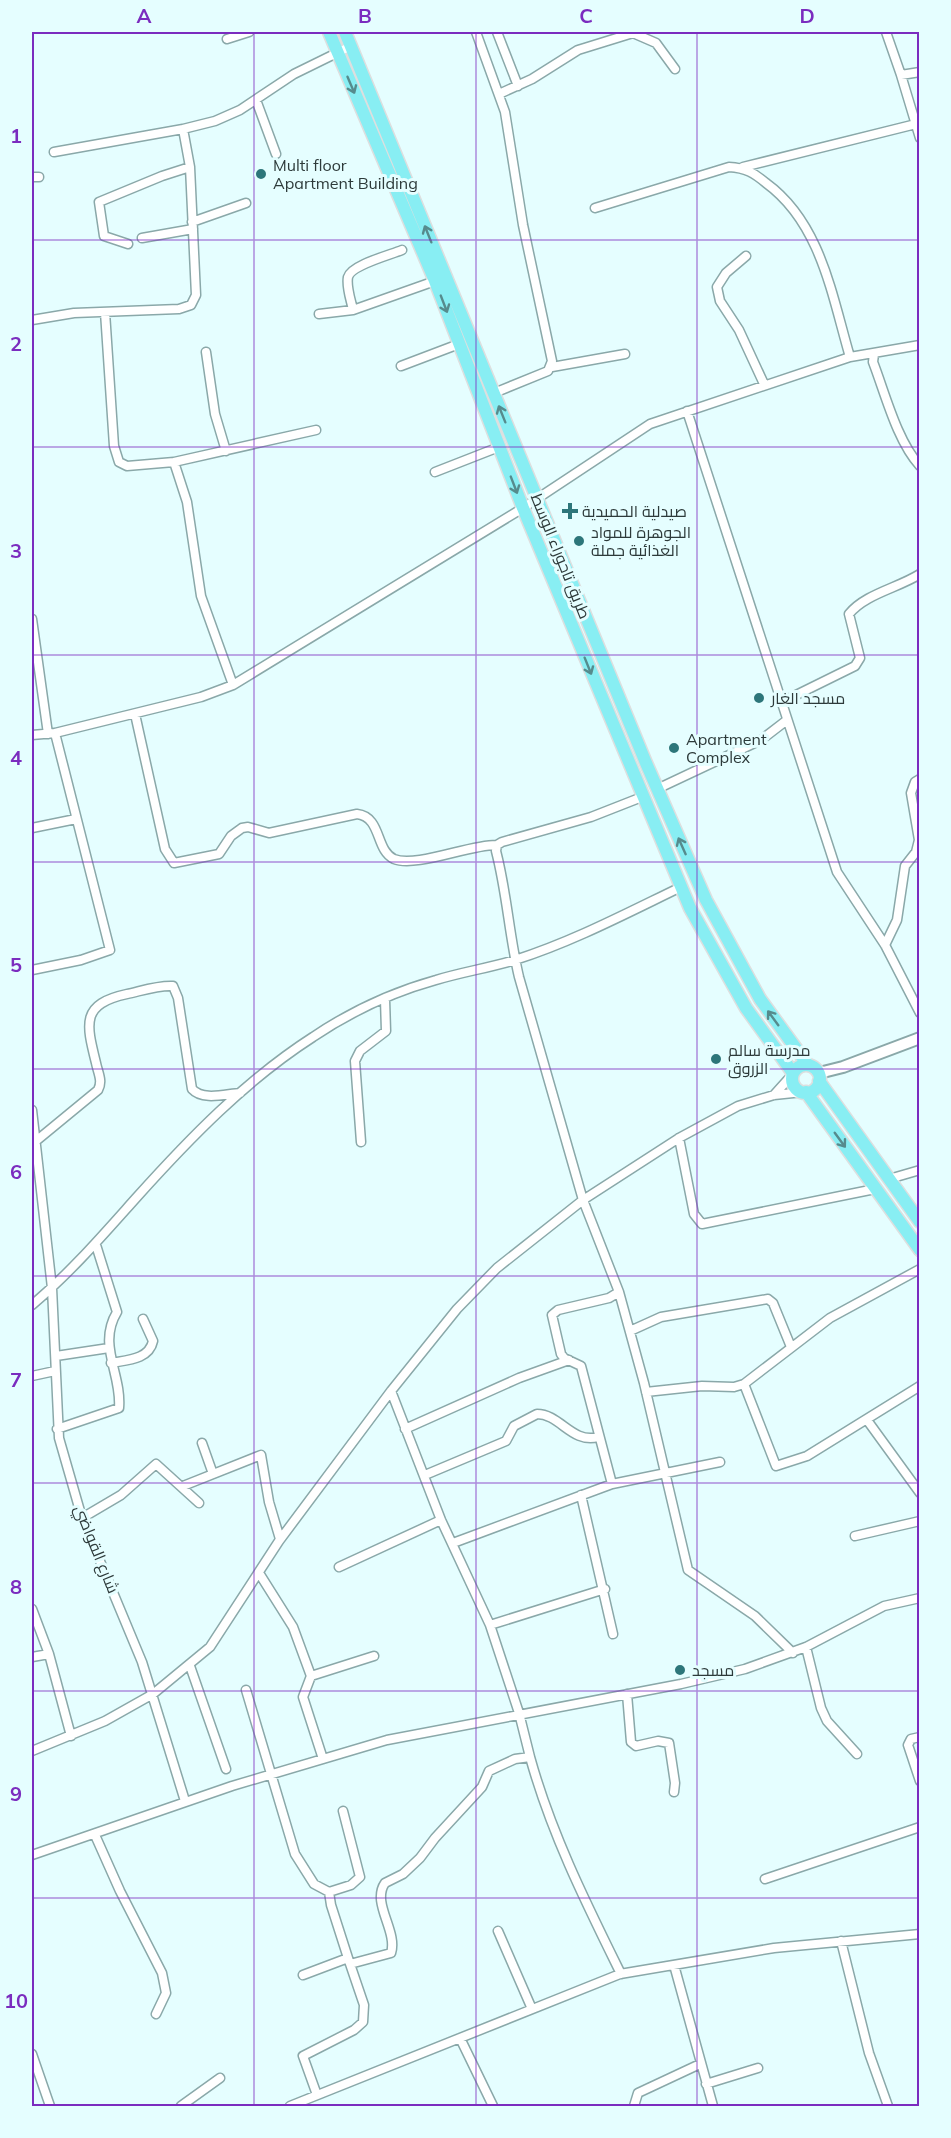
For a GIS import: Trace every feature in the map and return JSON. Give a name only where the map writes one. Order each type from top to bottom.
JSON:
[{"type":"main road","points":[[329,32],[435,281],[523,508],[681,887],[746,1008],[793,1074],[794,1086],[804,1092],[920,1250]]},
{"type":"main road","name":"طريق تاجوراء الوسط","points":[[345,32],[657,789],[706,900],[760,999],[808,1065]]},
{"type":"main road","points":[[793,1074],[800,1066],[808,1065],[819,1077],[920,1222]]},
{"type":"main road","points":[[804,1092],[815,1089],[819,1077]]},
{"type":"street","points":[[227,39],[249,32]]},
{"type":"street","points":[[476,32],[499,94],[510,138],[523,225],[552,353],[552,367]]},
{"type":"street","points":[[497,32],[518,86]]},
{"type":"street","points":[[886,32],[920,138]]},
{"type":"street","points":[[499,94],[518,86],[578,50],[633,33],[656,43],[675,69]]},
{"type":"street","points":[[54,152],[183,129],[215,121],[256,100],[294,74],[351,46]]},
{"type":"street","points":[[901,75],[920,72]]},
{"type":"street","points":[[256,100],[276,154]]},
{"type":"street","points":[[595,208],[702,175],[916,124]]},
{"type":"street","points":[[32,320],[74,313],[179,309],[191,305],[196,295],[190,167],[183,129]]},
{"type":"street","points":[[128,244],[104,236],[99,202],[190,167]]},
{"type":"street","points":[[739,168],[749,170],[771,187],[792,205],[803,220],[813,241],[850,357]]},
{"type":"street","points":[[142,238],[192,225],[246,203]]},
{"type":"street","points":[[353,310],[349,273],[357,267],[402,250]]},
{"type":"street","points":[[746,256],[726,273],[717,287],[720,301],[739,330],[764,384]]},
{"type":"street","points":[[319,314],[353,310],[435,281]]},
{"type":"street","points":[[105,312],[107,373],[116,455],[127,466],[174,462],[316,430]]},
{"type":"street","points":[[401,366],[459,344]]},
{"type":"street","points":[[32,735],[52,734],[135,714],[201,697],[233,685],[523,508],[650,424],[850,357],[920,345]]},
{"type":"street","points":[[206,352],[215,414],[226,451]]},
{"type":"street","points":[[494,393],[552,367],[626,354]]},
{"type":"street","points":[[874,354],[873,362],[890,409],[913,459],[920,466]]},
{"type":"street","points":[[687,411],[837,872],[885,945],[920,1013]]},
{"type":"street","points":[[435,472],[500,447]]},
{"type":"street","points":[[174,462],[187,502],[201,596],[233,685]]},
{"type":"street","points":[[782,702],[855,666],[860,658],[849,615],[859,604],[920,574]]},
{"type":"street","points":[[32,619],[52,734],[110,950],[81,960],[32,970]]},
{"type":"street","points":[[135,714],[165,849],[174,863],[219,854],[231,836],[242,828],[248,827],[269,833],[357,814],[370,819],[391,857],[396,860],[423,858],[475,846],[497,845],[568,821],[591,817],[642,797]]},
{"type":"street","points":[[657,789],[742,750],[776,730],[787,720]]},
{"type":"street","points":[[885,945],[897,920],[905,866],[916,852],[919,840],[911,793],[915,782],[920,779]]},
{"type":"street","points":[[32,828],[76,819]]},
{"type":"street","points":[[497,845],[496,851],[507,894],[515,960],[583,1200],[619,1292],[690,1574],[727,1595],[754,1616],[793,1653]]},
{"type":"street","points":[[32,1305],[96,1245],[163,1169],[240,1092],[313,1037],[385,999],[435,980],[515,960],[681,887]]},
{"type":"street","points":[[36,1141],[98,1090],[101,1081],[91,1042],[91,1016],[93,1009],[108,999],[173,986],[178,998],[192,1089],[196,1094],[208,1096],[240,1092]]},
{"type":"street","points":[[361,1142],[355,1061],[360,1051],[386,1031],[385,999]]},
{"type":"street","points":[[819,1077],[920,1038]]},
{"type":"street","points":[[774,1095],[793,1074]]},
{"type":"street","points":[[32,1751],[71,1737],[153,1694],[190,1665],[218,1637],[280,1539],[391,1391],[458,1309],[497,1268],[583,1200],[680,1138],[730,1110],[774,1095],[804,1092]]},
{"type":"street","name":"شارع القواضي","points":[[32,1110],[52,1288],[57,1429],[82,1518],[131,1629],[185,1801]]},
{"type":"street","points":[[680,1138],[694,1214],[702,1224],[875,1189]]},
{"type":"street","points":[[889,1179],[920,1170]]},
{"type":"street","points":[[57,1429],[119,1408],[108,1348],[109,1329],[117,1312],[96,1245]]},
{"type":"street","points":[[646,1392],[702,1386],[734,1387],[744,1384],[830,1318],[920,1269]]},
{"type":"street","points":[[612,1484],[598,1437],[585,1376],[581,1366],[561,1354],[553,1322],[554,1312],[609,1298],[619,1292]]},
{"type":"street","points":[[630,1331],[661,1317],[768,1299],[773,1303],[791,1347]]},
{"type":"street","points":[[111,1363],[146,1354],[150,1350],[153,1341],[143,1319]]},
{"type":"street","points":[[56,1356],[108,1348]]},
{"type":"street","points":[[405,1429],[519,1378],[569,1360]]},
{"type":"street","points":[[32,1376],[55,1371]]},
{"type":"street","points":[[744,1384],[776,1467],[807,1456],[920,1386]]},
{"type":"street","points":[[391,1391],[441,1520],[490,1625],[519,1713],[543,1802],[576,1886],[621,1974]]},
{"type":"street","points":[[425,1475],[506,1442],[518,1423],[537,1414],[550,1418],[580,1437],[598,1437]]},
{"type":"street","points":[[867,1420],[920,1493]]},
{"type":"street","points":[[202,1443],[213,1474]]},
{"type":"street","points":[[183,1486],[259,1455],[263,1457],[267,1490],[280,1539]]},
{"type":"street","points":[[453,1543],[612,1484],[720,1462]]},
{"type":"street","points":[[82,1518],[121,1495],[155,1465],[183,1486],[199,1503]]},
{"type":"street","points":[[581,1495],[605,1588],[613,1634]]},
{"type":"street","points":[[339,1567],[441,1520]]},
{"type":"street","points":[[855,1536],[920,1521]]},
{"type":"street","points":[[259,1573],[290,1621],[312,1676],[303,1697],[323,1759]]},
{"type":"street","points":[[490,1625],[605,1588]]},
{"type":"street","points":[[32,1855],[95,1835],[185,1801],[387,1740],[717,1676],[793,1653],[870,1612],[884,1606],[920,1598]]},
{"type":"street","points":[[32,1609],[49,1654],[71,1737]]},
{"type":"street","points":[[806,1647],[824,1714],[857,1754]]},
{"type":"street","points":[[32,1657],[49,1654]]},
{"type":"street","points":[[312,1676],[374,1656]]},
{"type":"street","points":[[190,1665],[226,1769]]},
{"type":"street","points":[[246,1690],[299,1863],[314,1884],[329,1892],[351,1885],[360,1877],[343,1811]]},
{"type":"street","points":[[627,1694],[631,1742],[636,1746],[658,1741],[669,1743],[674,1772],[674,1792]]},
{"type":"street","points":[[920,1737],[911,1739],[908,1745],[920,1780]]},
{"type":"street","points":[[303,1975],[349,1961],[391,1953],[391,1941],[380,1897],[385,1883],[403,1874],[420,1858],[435,1838],[482,1787],[489,1771],[515,1759],[530,1756]]},
{"type":"street","points":[[765,1879],[920,1827]]},
{"type":"street","points":[[95,1835],[167,1986],[165,2001],[156,2014]]},
{"type":"street","points":[[317,2095],[303,2056],[354,2030],[363,2022],[364,2005],[329,1892]]},
{"type":"street","points":[[498,1930],[532,2009]]},
{"type":"street","points":[[290,2106],[621,1974],[774,1948],[920,1934]]},
{"type":"street","points":[[841,1941],[869,2053],[888,2106]]},
{"type":"street","points":[[674,1965],[713,2106]]},
{"type":"street","points":[[460,2038],[492,2106]]},
{"type":"street","points":[[32,2054],[50,2106]]},
{"type":"street","points":[[634,2106],[638,2093],[700,2064]]},
{"type":"street","points":[[706,2084],[758,2068]]},
{"type":"street","points":[[181,2106],[220,2078]]},
{"type":"place","name":"Multi floor Apartment Building","points":[[261,174]]},
{"type":"place","name":"صيدلية الحميدية","points":[[570,511]]},
{"type":"place","name":"الجوهرة للمواد الغذائية جملة","points":[[579,541]]},
{"type":"place","name":"مسجد الغار","points":[[759,698]]},
{"type":"place","name":"Apartment Complex","points":[[674,748]]},
{"type":"place","name":"مدرسة سالم الزروق","points":[[716,1059]]},
{"type":"place","name":"مسجد","points":[[680,1670]]}]
